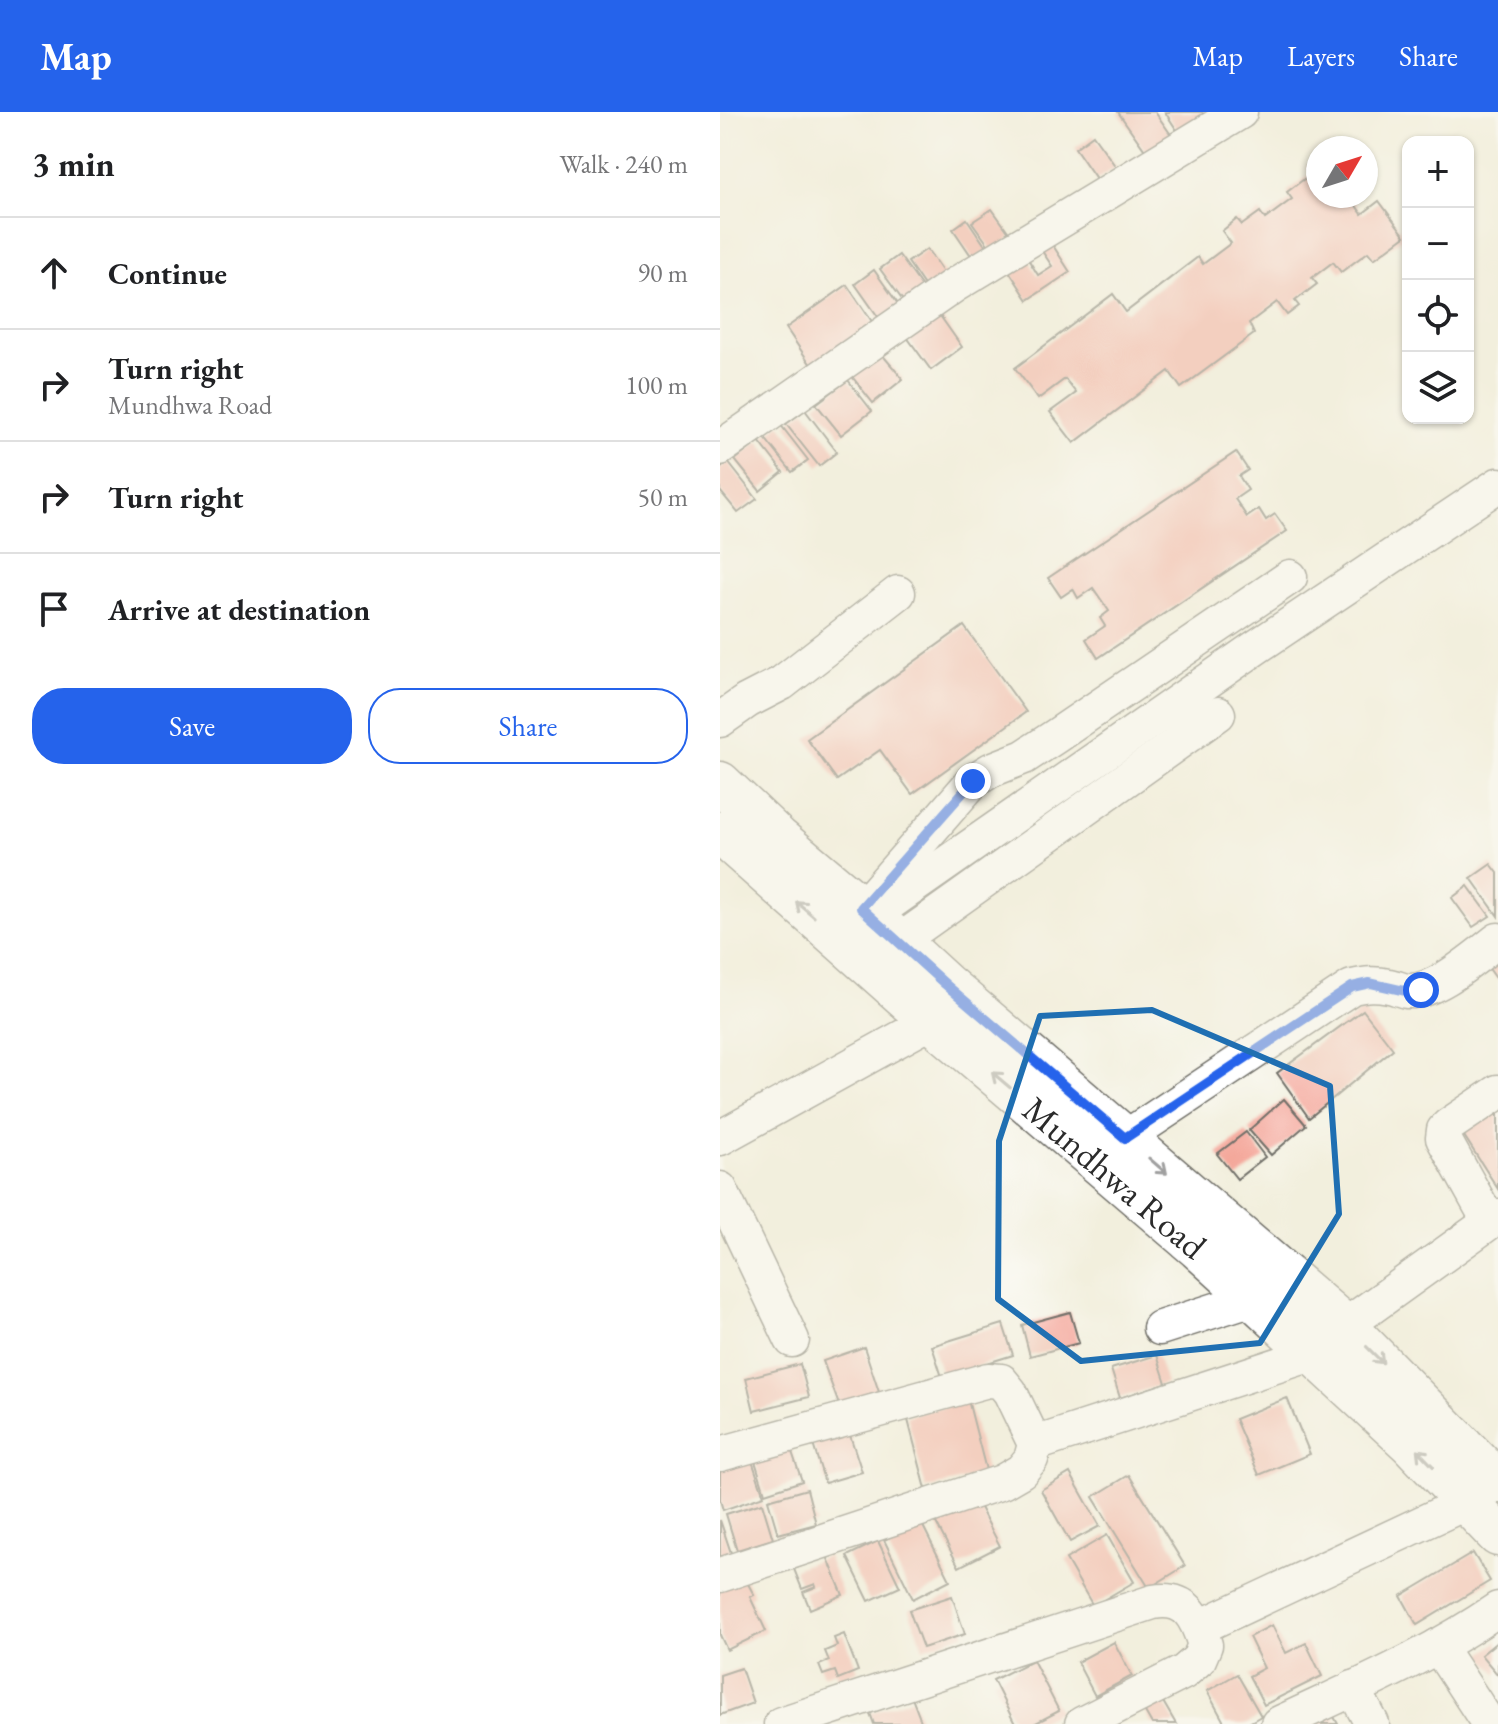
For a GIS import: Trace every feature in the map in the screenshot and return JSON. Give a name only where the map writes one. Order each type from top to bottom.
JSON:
[{"type":"main road","name":"Mundhwa Road","points":[[720,783],[945,984],[1110,1149],[1212,1236],[1345,1326],[1482,1492],[1498,1535]]},
{"type":"main road","name":"Mundhwa Road","points":[[720,833],[932,1021],[1110,1149]]},
{"type":"main road","name":"Mundhwa Road","points":[[1212,1236],[1253,1298],[1312,1354],[1410,1443],[1482,1492]]},
{"type":"street","points":[[720,448],[953,286],[1240,112]]},
{"type":"street","points":[[877,922],[1255,648],[1498,485]]},
{"type":"street","points":[[877,922],[973,781],[1024,757],[1290,577]]},
{"type":"street","points":[[720,720],[747,701],[782,683],[898,593]]},
{"type":"street","points":[[877,922],[1218,714]]},
{"type":"street","points":[[1110,1149],[1352,987],[1370,983],[1405,991],[1421,990],[1441,982],[1498,940]]},
{"type":"street","points":[[720,1138],[932,1021]]},
{"type":"street","points":[[1035,1444],[1312,1354],[1345,1326],[1493,1218],[1443,1138],[1444,1130],[1449,1125],[1498,1092]]},
{"type":"street","points":[[720,1189],[792,1340]]},
{"type":"street","points":[[1160,1328],[1253,1298]]},
{"type":"street","points":[[720,1454],[988,1380],[1001,1381],[1010,1392],[1035,1444],[1031,1459],[1021,1471],[1002,1482],[720,1575]]},
{"type":"street","points":[[1200,1627],[1482,1492]]},
{"type":"street","points":[[781,1724],[1153,1602],[1168,1600],[1183,1604],[1200,1627],[1205,1645],[1199,1659],[1184,1672],[1082,1724]]},
{"type":"street","points":[[1278,1724],[1438,1646],[1498,1609]]},
{"type":"street","points":[[1438,1646],[1489,1724]]},
{"type":"street","points":[[1353,1688],[1372,1724]]},
{"type":"highlighted area","points":[[1152,1010],[1330,1086],[1339,1214],[1260,1343],[1081,1361],[998,1299],[999,1141],[1040,1016]]},
{"type":"building","points":[[1118,112],[1155,112],[1174,139],[1149,156]]},
{"type":"building","points":[[1165,112],[1202,112],[1206,118],[1180,135]]},
{"type":"building","points":[[1093,135],[1116,167],[1097,180],[1075,148]]},
{"type":"building","points":[[1306,178],[1306,208],[1358,208],[1362,214],[1370,208],[1378,208],[1379,201],[1402,232],[1402,238],[1374,259],[1368,252],[1341,272],[1333,262],[1312,278],[1317,284],[1295,301],[1299,306],[1287,315],[1277,302],[1249,323],[1254,334],[1181,388],[1169,371],[1074,443],[1050,412],[1076,393],[1065,379],[1038,399],[1015,368],[1113,294],[1126,312],[1198,257],[1203,264],[1231,243],[1222,231],[1237,219],[1242,225],[1260,212],[1265,219],[1292,199],[1287,192]]},
{"type":"building","points":[[992,209],[1012,237],[992,250],[972,222]]},
{"type":"building","points":[[967,219],[988,250],[974,260],[953,229]]},
{"type":"building","points":[[1052,244],[1070,272],[1028,300],[1009,271],[1028,259],[1038,275],[1052,266],[1042,251]]},
{"type":"building","points":[[927,249],[949,281],[930,294],[908,262]]},
{"type":"building","points":[[899,255],[928,295],[909,309],[880,269]]},
{"type":"building","points":[[874,270],[905,314],[886,328],[855,284]]},
{"type":"building","points":[[847,285],[875,326],[813,368],[786,328]]},
{"type":"building","points":[[936,310],[962,347],[931,370],[904,333]]},
{"type":"building","points":[[879,351],[903,379],[873,403],[850,374]]},
{"type":"building","points":[[848,380],[872,411],[841,435],[816,404]]},
{"type":"building","points":[[805,410],[837,452],[819,466],[786,424]]},
{"type":"building","points":[[780,424],[808,460],[792,472],[764,437]]},
{"type":"building","points":[[759,441],[783,472],[760,491],[735,460]]},
{"type":"building","points":[[1236,452],[1248,470],[1239,476],[1248,490],[1235,499],[1247,517],[1259,509],[1266,520],[1275,514],[1287,531],[1098,658],[1086,639],[1105,626],[1100,618],[1109,611],[1093,588],[1078,598],[1073,589],[1061,597],[1048,578]]},
{"type":"building","points":[[728,462],[757,499],[738,513],[720,491],[720,469]]},
{"type":"building","points":[[964,626],[1026,712],[912,794],[880,750],[837,780],[807,739]]},
{"type":"building","points":[[1491,864],[1498,873],[1498,916],[1471,878]]},
{"type":"building","points":[[1468,886],[1490,916],[1473,927],[1452,898]]},
{"type":"building","points":[[1498,954],[1498,981],[1485,963]]},
{"type":"building","points":[[1363,1010],[1393,1049],[1309,1118],[1277,1073]]},
{"type":"building","points":[[1284,1099],[1306,1125],[1271,1155],[1249,1130]]},
{"type":"building","points":[[1498,1106],[1498,1189],[1461,1131]]},
{"type":"building","points":[[1246,1132],[1265,1157],[1237,1179],[1217,1154]]},
{"type":"building","points":[[1070,1312],[1079,1343],[1030,1356],[1022,1325]]},
{"type":"building","points":[[1003,1324],[1013,1355],[942,1377],[932,1346]]},
{"type":"building","points":[[864,1347],[879,1392],[839,1405],[823,1361]]},
{"type":"building","points":[[1157,1355],[1166,1383],[1120,1398],[1111,1369]]},
{"type":"building","points":[[800,1364],[809,1397],[754,1411],[746,1378]]},
{"type":"building","points":[[1287,1398],[1310,1454],[1259,1475],[1235,1419]]},
{"type":"building","points":[[968,1400],[987,1474],[926,1489],[907,1416]]},
{"type":"building","points":[[848,1429],[862,1472],[825,1483],[812,1441]]},
{"type":"building","points":[[791,1449],[802,1481],[765,1493],[755,1461]]},
{"type":"building","points":[[750,1455],[764,1496],[723,1510],[720,1465]]},
{"type":"building","points":[[1070,1473],[1100,1526],[1070,1542],[1041,1490]]},
{"type":"building","points":[[1129,1475],[1185,1566],[1149,1588],[1093,1497]]},
{"type":"building","points":[[807,1489],[816,1524],[778,1534],[768,1500]]},
{"type":"building","points":[[974,1496],[1000,1546],[959,1567],[933,1517]]},
{"type":"building","points":[[762,1503],[773,1539],[737,1550],[726,1514]]},
{"type":"building","points":[[720,1520],[734,1562],[720,1567]]},
{"type":"building","points":[[921,1522],[950,1580],[913,1599],[884,1540]]},
{"type":"building","points":[[1107,1535],[1134,1582],[1093,1606],[1066,1559]]},
{"type":"building","points":[[878,1541],[900,1587],[869,1601],[847,1556]]},
{"type":"building","points":[[1473,1553],[1490,1581],[1417,1625],[1401,1596]]},
{"type":"building","points":[[827,1556],[843,1595],[810,1609],[803,1592],[816,1587],[815,1584],[802,1589],[794,1569]]},
{"type":"building","points":[[746,1580],[754,1595],[750,1597],[766,1631],[727,1650],[720,1635],[720,1584]]},
{"type":"building","points":[[952,1596],[965,1634],[923,1648],[909,1610]]},
{"type":"building","points":[[1272,1625],[1286,1653],[1306,1643],[1322,1676],[1264,1705],[1249,1676],[1264,1668],[1249,1637]]},
{"type":"building","points":[[844,1634],[858,1671],[838,1679],[835,1671],[823,1675],[819,1665],[829,1661],[825,1651],[837,1646],[834,1638]]},
{"type":"building","points":[[1498,1641],[1498,1675],[1481,1655]]},
{"type":"building","points":[[1114,1642],[1132,1676],[1095,1696],[1077,1662]]},
{"type":"building","points":[[1033,1660],[1059,1711],[1034,1724],[1015,1724],[993,1680]]},
{"type":"building","points":[[741,1668],[753,1703],[720,1715],[720,1675]]},
{"type":"building","points":[[1237,1674],[1261,1716],[1247,1724],[1225,1724],[1207,1691]]},
{"type":"building","points":[[912,1698],[922,1724],[874,1724],[870,1713]]},
{"type":"building","points":[[1162,1700],[1176,1724],[1152,1724],[1144,1710]]},
{"type":"building","points":[[1329,1708],[1338,1724],[1299,1724]]},
{"type":"route","points":[[973,781],[861,908],[1125,1138],[1352,987],[1370,983],[1405,991],[1421,990]]}]
